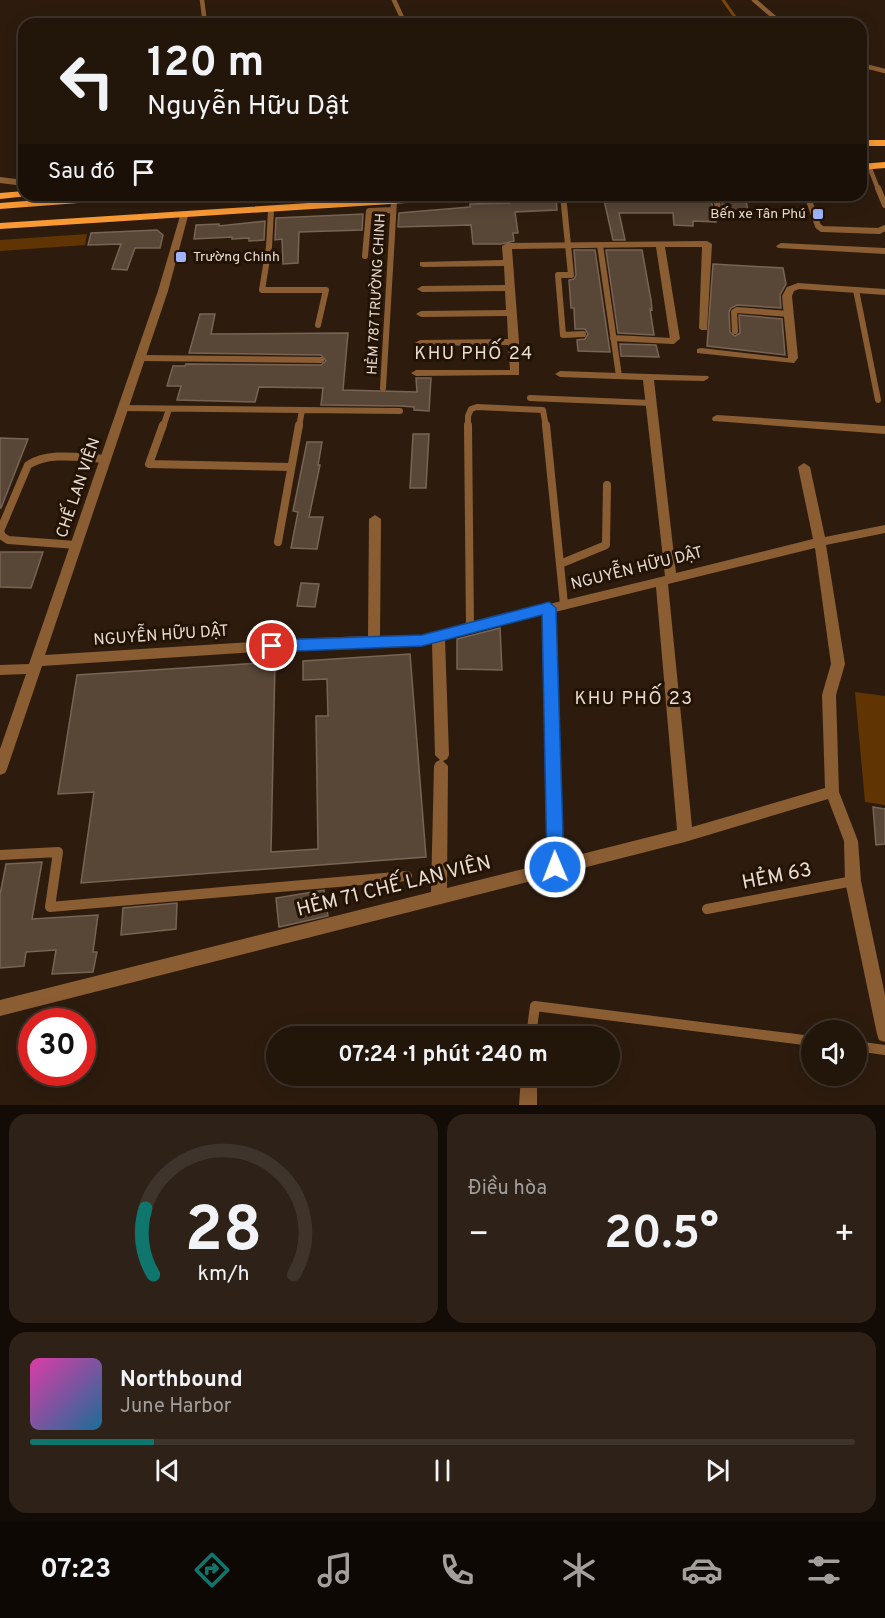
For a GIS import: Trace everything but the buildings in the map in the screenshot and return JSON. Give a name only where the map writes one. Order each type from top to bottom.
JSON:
[{"type":"main road","points":[[867,144],[885,143]]},
{"type":"main road","points":[[867,166],[885,165]]},
{"type":"main road","points":[[0,196],[18,194]]},
{"type":"main road","points":[[0,206],[65,201]]},
{"type":"main road","points":[[0,218],[282,201]]},
{"type":"main road","points":[[0,226],[271,210],[394,206],[435,201]]},
{"type":"street","points":[[0,180],[18,182]]},
{"type":"street","name":"CHẾ LAN VIÊN","points":[[0,769],[163,291],[184,216]]},
{"type":"street","points":[[416,373],[515,373],[507,246],[707,244],[704,328]]},
{"type":"street","points":[[660,245],[675,339]]},
{"type":"street","points":[[781,246],[885,251]]},
{"type":"street","points":[[423,264],[509,263]]},
{"type":"street","points":[[701,351],[790,361],[794,358],[787,296],[790,289],[798,286],[885,292]]},
{"type":"street","points":[[422,289],[510,288]]},
{"type":"street","points":[[421,314],[512,313]]},
{"type":"street","points":[[420,343],[514,342]]},
{"type":"street","points":[[560,374],[704,378]]},
{"type":"street","points":[[648,377],[667,579],[685,835]]},
{"type":"street","points":[[717,419],[885,430]]},
{"type":"street","points":[[804,467],[820,542],[838,664],[830,695],[832,792],[850,841],[853,881],[878,962],[885,1034]]},
{"type":"street","points":[[374,642],[375,519]]},
{"type":"street","name":"NGUYỄN HỮU DẬT","points":[[0,670],[35,665],[303,644],[422,640],[820,542],[885,529]]},
{"type":"street","points":[[549,608],[555,867]]},
{"type":"street","points":[[438,636],[441,760],[439,897]]},
{"type":"street","name":"HẺM 71 CHẾ LAN VIÊN","points":[[0,1008],[685,835],[832,792]]},
{"type":"street","points":[[528,1105],[529,1086]]},
{"type":"lane","points":[[202,0],[204,18]]},
{"type":"lane","points":[[394,0],[402,18]]},
{"type":"lane","points":[[754,0],[775,18]]},
{"type":"lane","points":[[867,66],[885,71]]},
{"type":"lane","points":[[867,170],[885,205]]},
{"type":"lane","points":[[564,201],[571,274],[558,275],[563,335],[583,334]]},
{"type":"lane","points":[[716,201],[718,207]]},
{"type":"lane","points":[[809,201],[818,226],[822,229],[879,231],[885,228]]},
{"type":"lane","points":[[365,256],[369,211],[394,206]]},
{"type":"lane","name":"HẺM 787 TRƯỜNG CHINH","points":[[383,388],[391,289],[394,206]]},
{"type":"lane","points":[[271,210],[269,247],[262,290],[326,290],[318,325]]},
{"type":"lane","points":[[600,245],[619,376]]},
{"type":"lane","points":[[856,290],[878,400]]},
{"type":"lane","points":[[735,332],[734,312],[737,310],[789,314]]},
{"type":"lane","points":[[614,338],[673,341],[675,339]]},
{"type":"lane","points":[[140,358],[321,360]]},
{"type":"lane","points":[[530,398],[651,403]]},
{"type":"lane","points":[[471,628],[468,416],[471,409],[477,407],[543,410],[564,604]]},
{"type":"lane","points":[[123,408],[400,411]]},
{"type":"lane","points":[[169,409],[150,464],[291,467]]},
{"type":"lane","points":[[278,543],[302,410]]},
{"type":"lane","points":[[76,545],[9,540],[2,536],[0,531],[28,465],[33,460],[44,457],[106,459]]},
{"type":"lane","points":[[560,564],[606,545],[607,485]]},
{"type":"lane","points":[[0,855],[58,852],[50,907],[407,876]]},
{"type":"lane","name":"HẺM 63","points":[[707,909],[853,881]]},
{"type":"lane","points":[[532,1026],[535,1006],[801,1040]]},
{"type":"lane","points":[[867,1048],[885,1050]]},
{"type":"shaded area","points":[[87,234],[85,245],[0,251],[0,240]]},
{"type":"shaded area","points":[[855,692],[885,696],[885,805],[865,802]]},
{"type":"waterway","points":[[723,0],[736,18]]},
{"type":"place","name":"Bến xe Tân Phú","points":[[818,214]]},
{"type":"place","name":"Trường Chinh","points":[[181,257]]},
{"type":"district","name":"KHU PHỐ 24","points":[[474,354]]},
{"type":"district","name":"KHU PHỐ 23","points":[[634,699]]},
{"type":"route","points":[[272,646],[422,640],[549,608],[555,867]]}]
